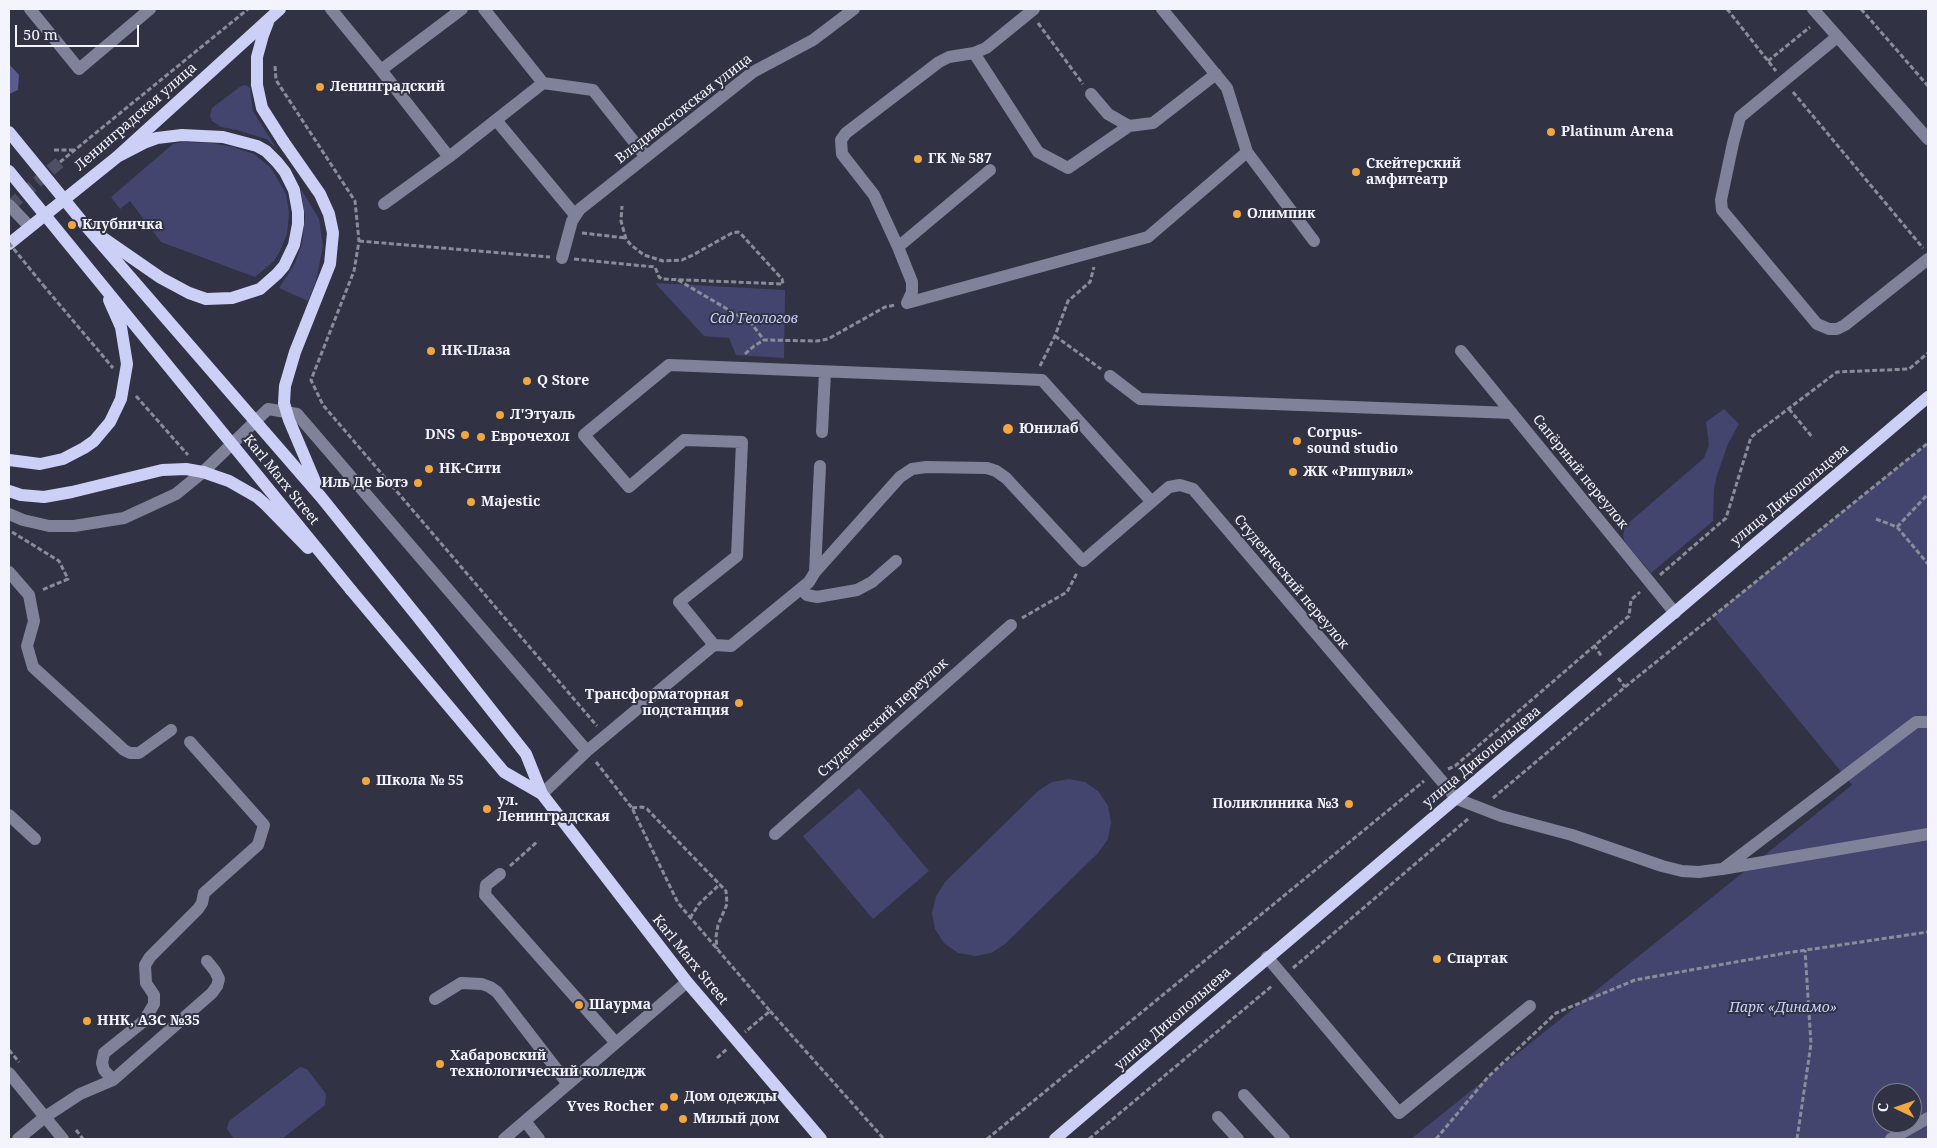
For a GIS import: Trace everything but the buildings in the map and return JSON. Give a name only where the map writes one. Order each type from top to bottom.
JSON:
[{"type":"main road","points":[[278,11],[265,28],[257,56],[257,85],[262,108],[320,194],[330,214],[333,233],[330,264],[295,352],[285,386],[284,403],[289,420],[322,497]]},
{"type":"main road","name":"Ленинградская улица","points":[[9,244],[29,226],[118,157],[278,11]]},
{"type":"main road","points":[[9,132],[85,225],[161,278],[189,293],[206,299],[219,300],[246,295],[260,289],[277,274],[290,255],[296,235],[298,212],[296,200],[290,181],[277,162],[266,151],[247,143],[223,137],[196,135],[157,138],[141,144],[118,157]]},
{"type":"main road","name":"Karl Marx Street","points":[[9,171],[351,590],[504,772],[542,794]]},
{"type":"main road","name":"Karl Marx Street","points":[[85,225],[322,497],[526,754],[542,794],[687,982],[821,1139]]},
{"type":"main road","points":[[9,460],[40,464],[74,454],[103,432],[121,399],[127,364],[121,327],[105,293],[66,239]]},
{"type":"main road","name":"улица Дикопольцева","points":[[1055,1139],[1267,957],[1457,799],[1928,398]]},
{"type":"main road","points":[[9,491],[21,495],[44,497],[162,470],[186,469],[203,472],[239,486],[266,505],[321,563],[351,590]]},
{"type":"street","points":[[30,9],[79,69],[150,9]]},
{"type":"street","points":[[331,9],[449,157]]},
{"type":"street","points":[[381,70],[462,9]]},
{"type":"street","points":[[484,9],[543,83],[593,90],[646,158]]},
{"type":"street","name":"Владивостокская улица","points":[[575,215],[753,72],[812,40],[854,9]]},
{"type":"street","points":[[1162,9],[1227,88],[1247,152],[1314,241]]},
{"type":"street","points":[[907,303],[912,292],[912,282],[898,247],[874,195],[842,154],[841,140],[846,132],[939,62],[948,57],[974,53],[986,48],[1032,11]]},
{"type":"street","points":[[1817,14],[1928,140]]},
{"type":"street","points":[[1837,37],[1744,114],[1738,122],[1721,200],[1722,210],[1817,324],[1829,329],[1837,329],[1844,325],[1928,258]]},
{"type":"street","points":[[974,53],[1038,152],[1068,168],[1129,126],[1154,123],[1216,74]]},
{"type":"street","points":[[384,204],[449,157],[543,83]]},
{"type":"street","points":[[1091,94],[1108,114],[1129,126]]},
{"type":"street","points":[[496,120],[575,215],[562,258]]},
{"type":"street","points":[[907,303],[1148,237],[1247,152]]},
{"type":"street","points":[[898,247],[990,170]]},
{"type":"street","points":[[9,205],[29,226]]},
{"type":"street","name":"Сапёрный переулок","points":[[1461,351],[1675,613]]},
{"type":"street","points":[[1083,561],[1006,478],[996,471],[987,468],[926,467],[912,469],[900,477],[815,572],[809,582],[731,646],[714,644],[679,602],[737,556],[742,442],[684,440],[629,486],[584,435],[669,365],[1042,380],[1151,501]]},
{"type":"street","points":[[822,432],[825,372]]},
{"type":"street","points":[[1110,376],[1140,399],[1512,413]]},
{"type":"street","points":[[9,514],[22,520],[49,526],[74,526],[124,518],[176,494],[203,472],[268,408],[297,414],[587,751]]},
{"type":"street","points":[[815,572],[820,466]]},
{"type":"street","name":"Студенческий переулок","points":[[1083,561],[1168,487],[1180,485],[1193,489],[1457,799]]},
{"type":"street","points":[[801,589],[807,595],[817,597],[857,590],[872,582],[896,561]]},
{"type":"street","points":[[9,572],[29,595],[34,620],[27,646],[33,668],[124,750],[130,753],[139,753],[171,730]]},
{"type":"street","name":"Студенческий переулок","points":[[775,834],[1011,625]]},
{"type":"street","points":[[542,794],[587,751],[714,644]]},
{"type":"street","points":[[1722,869],[1916,722],[1928,722]]},
{"type":"street","points":[[113,1080],[104,1070],[102,1063],[104,1053],[144,1021],[154,1004],[154,995],[146,983],[145,965],[150,957],[198,909],[204,893],[258,845],[264,825],[190,742]]},
{"type":"street","points":[[1457,799],[1501,816],[1572,835],[1682,871],[1699,872],[1722,869],[1928,834]]},
{"type":"street","points":[[9,815],[36,839]]},
{"type":"street","points":[[500,874],[486,885],[484,895],[616,1043]]},
{"type":"street","points":[[1267,957],[1399,1113],[1530,1006]]},
{"type":"street","points":[[18,1139],[45,1117],[80,1094],[113,1080],[212,992],[219,979],[215,970],[207,961]]},
{"type":"street","points":[[504,1139],[687,982]]},
{"type":"street","points":[[435,999],[461,983],[482,984],[490,987],[497,992],[568,1084]]},
{"type":"street","points":[[9,1074],[63,1139]]},
{"type":"street","points":[[1244,1095],[1277,1137]]},
{"type":"street","points":[[1218,1117],[1238,1139]]},
{"type":"street","points":[[1891,1139],[1928,1118]]},
{"type":"street","points":[[525,1122],[539,1139]]},
{"type":"path","points":[[60,162],[248,9]]},
{"type":"path","points":[[1727,9],[1783,81],[1928,254]]},
{"type":"path","points":[[1861,9],[1928,86]]},
{"type":"path","points":[[1032,11],[1091,94]]},
{"type":"path","points":[[1768,61],[1817,14]]},
{"type":"path","points":[[54,150],[74,150]]},
{"type":"path","points":[[359,241],[655,267],[659,277],[677,279],[780,285],[784,282],[738,232],[732,233],[682,260],[654,259],[644,255],[630,245],[626,238],[621,222],[622,206]]},
{"type":"path","points":[[569,231],[626,238]]},
{"type":"path","points":[[9,244],[118,374]]},
{"type":"path","points":[[1041,363],[1055,336],[1068,301],[1090,282],[1098,251]]},
{"type":"path","points":[[677,279],[751,324],[764,340]]},
{"type":"path","points":[[730,368],[754,346],[764,340],[817,341],[828,339],[885,308],[907,303]]},
{"type":"path","points":[[1055,336],[1110,376]]},
{"type":"path","points":[[987,1139],[1424,781],[1455,766],[1629,616],[1630,600],[1726,518],[1751,438],[1837,372],[1909,369],[1928,353]]},
{"type":"path","points":[[130,389],[203,472]]},
{"type":"path","points":[[319,396],[323,405],[605,736]]},
{"type":"path","points":[[1789,409],[1813,438]]},
{"type":"path","points":[[1089,1139],[1625,687],[1928,443]]},
{"type":"path","points":[[1897,527],[1928,494]]},
{"type":"path","points":[[1876,519],[1897,527],[1928,564]]},
{"type":"path","points":[[9,530],[59,561],[68,579],[39,591]]},
{"type":"path","points":[[1011,625],[1067,592],[1083,561]]},
{"type":"path","points":[[587,751],[632,808],[674,897],[690,918],[884,1139]]},
{"type":"path","points":[[632,808],[647,808],[726,892],[728,897],[727,904],[718,925],[716,937],[717,950]]},
{"type":"path","points":[[500,874],[538,841]]},
{"type":"path","points":[[690,918],[698,904],[720,884]]},
{"type":"path","points":[[1436,1139],[1488,1077],[1556,1013],[1635,980],[1805,950],[1928,932]]},
{"type":"path","points":[[1797,1139],[1811,1044],[1805,950]]},
{"type":"path","points":[[717,1058],[770,1011]]},
{"type":"green space","points":[[246,85],[250,88],[253,111],[277,149],[266,139],[221,127],[212,121],[210,116],[212,108],[241,86]]},
{"type":"green space","points":[[183,142],[211,143],[233,147],[254,154],[271,168],[286,194],[289,213],[287,234],[274,261],[255,277],[161,242],[130,201],[120,209],[111,197],[173,144]]},
{"type":"green space","points":[[301,189],[319,219],[323,246],[316,281],[308,301],[279,288],[295,263],[302,244],[305,217]]},
{"type":"green space","name":"Сад Геологов","points":[[655,283],[785,290],[784,358],[736,355],[729,338],[704,336]]},
{"type":"green space","points":[[1724,409],[1739,424],[1728,444],[1717,475],[1714,489],[1713,521],[1651,573],[1625,542],[1623,536],[1625,526],[1704,458],[1709,445],[1706,422]]},
{"type":"green space","name":"Парк «Динамо»","points":[[1928,443],[1928,1139],[1411,1139],[1852,785],[1713,616]]},
{"type":"green space","points":[[1069,779],[1085,782],[1099,792],[1108,806],[1111,822],[1108,839],[1098,853],[1005,944],[991,953],[975,956],[958,953],[944,943],[935,929],[932,913],[936,896],[945,882],[1038,791],[1052,782]]},
{"type":"green space","points":[[859,788],[929,871],[873,919],[803,836]]},
{"type":"green space","points":[[300,1067],[307,1069],[326,1094],[325,1105],[282,1139],[234,1139],[227,1129],[229,1121]]},
{"type":"shaded area","points":[[9,64],[19,75],[18,90],[9,94]]},
{"type":"tunnel","points":[[10,206],[60,162]]},
{"type":"place","name":"Ленинградский","points":[[320,87]]},
{"type":"place","name":"Platinum Arena","points":[[1551,132]]},
{"type":"place","name":"ГК № 587","points":[[918,159]]},
{"type":"place","name":"Скейтерский амфитеатр","points":[[1356,172]]},
{"type":"place","name":"Олимпик","points":[[1237,214]]},
{"type":"place","name":"Клубничка","points":[[72,225]]},
{"type":"place","name":"НК-Плаза","points":[[431,351]]},
{"type":"place","name":"Q Store","points":[[527,381]]},
{"type":"place","name":"Л'Этуаль","points":[[500,415]]},
{"type":"place","name":"Юнилаб","points":[[1008,429]]},
{"type":"place","name":"DNS","points":[[465,435]]},
{"type":"place","name":"Еврочехол","points":[[481,437]]},
{"type":"place","name":"Corpus- sound studio","points":[[1297,441]]},
{"type":"place","name":"НК-Сити","points":[[429,469]]},
{"type":"place","name":"ЖК «Ришувил»","points":[[1293,472]]},
{"type":"place","name":"Иль Де Ботэ","points":[[418,483]]},
{"type":"place","name":"Majestic","points":[[471,502]]},
{"type":"place","name":"Трансформаторная подстанция","points":[[739,703]]},
{"type":"place","name":"Школа № 55","points":[[366,781]]},
{"type":"place","name":"Поликлиника №3","points":[[1349,804]]},
{"type":"place","name":"ул. Ленинградская","points":[[487,809]]},
{"type":"place","name":"Спартак","points":[[1437,959]]},
{"type":"place","name":"Шаурма","points":[[579,1005]]},
{"type":"place","name":"ННК, АЗС №35","points":[[87,1021]]},
{"type":"place","name":"Хабаровский технологический колледж","points":[[440,1064]]},
{"type":"place","name":"Дом одежды","points":[[674,1097]]},
{"type":"place","name":"Yves Rocher","points":[[664,1107]]},
{"type":"place","name":"Милый дом","points":[[683,1119]]}]
